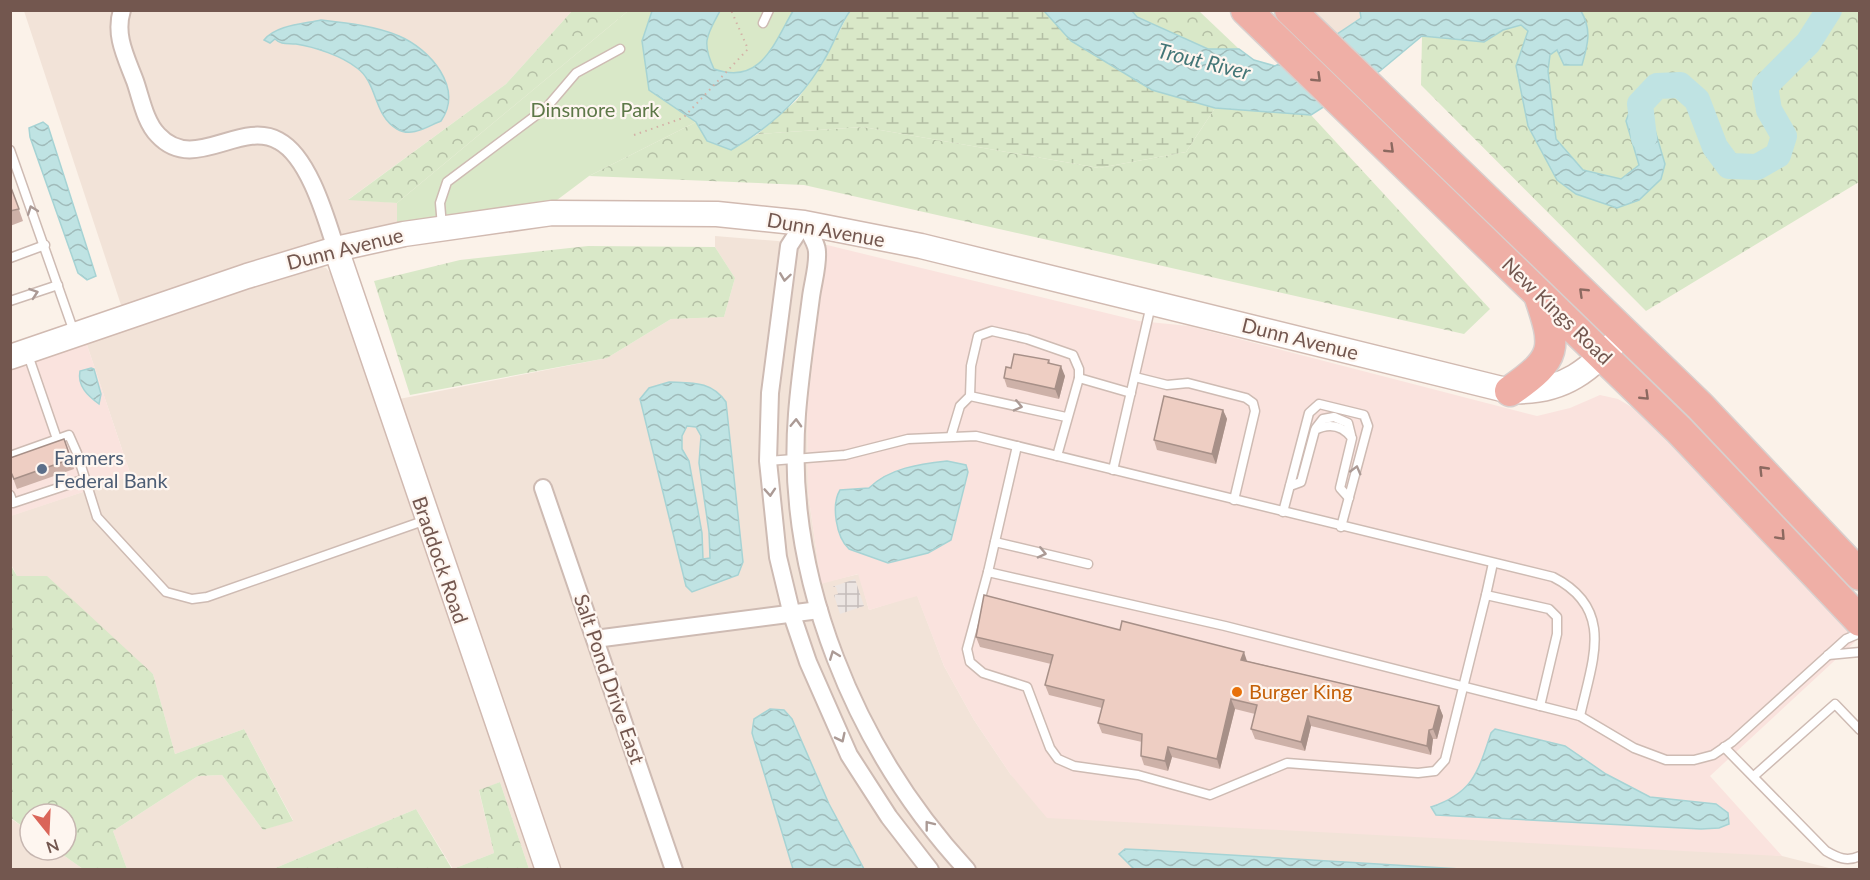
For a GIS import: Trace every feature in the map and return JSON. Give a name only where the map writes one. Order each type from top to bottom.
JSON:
[{"type":"highway","name":"New Kings Road","points":[[1246,10],[1679,430],[1860,621]]},
{"type":"highway","name":"New Kings Road","points":[[1290,10],[1625,332],[1780,488],[1860,575]]},
{"type":"highway","points":[[1510,391],[1533,375],[1544,363],[1551,347],[1551,329],[1538,292]]},
{"type":"main road","name":"Dunn Avenue","points":[[19,354],[247,276],[336,249],[442,227],[552,213],[717,214],[804,223],[921,246],[1510,391],[1530,392],[1566,382],[1582,374],[1625,332]]},
{"type":"main road","name":"Braddock Road","points":[[336,249],[548,870]]},
{"type":"street","points":[[122,10],[119,37],[148,120],[157,135],[167,143],[186,150],[205,149],[246,136],[279,141],[294,154],[305,171],[326,215],[336,249]]},
{"type":"street","points":[[804,223],[817,250],[797,414],[795,459],[802,534],[819,610],[839,668],[887,765],[918,811],[967,870]]},
{"type":"street","points":[[804,223],[789,246],[770,393],[768,461],[778,557],[792,615],[808,662],[849,755],[890,817],[930,870]]},
{"type":"street","name":"Salt Pond Drive East","points":[[543,488],[674,870]]},
{"type":"street","points":[[595,639],[819,610]]},
{"type":"lane","points":[[763,23],[769,10]]},
{"type":"lane","points":[[442,227],[440,203],[447,182],[547,107],[576,73],[620,50]]},
{"type":"lane","points":[[10,150],[75,335]]},
{"type":"lane","points":[[10,258],[45,245]]},
{"type":"lane","points":[[10,301],[58,285]]},
{"type":"lane","points":[[1113,470],[1152,302]]},
{"type":"lane","points":[[951,436],[960,406],[970,396],[971,366],[978,336],[992,331],[1062,350],[1073,356],[1079,378],[1066,417],[1057,456]]},
{"type":"lane","points":[[19,354],[57,439]]},
{"type":"lane","points":[[1135,377],[1167,385],[1188,384],[1246,398],[1253,403],[1255,411],[1234,500]]},
{"type":"lane","points":[[1079,378],[1131,393]]},
{"type":"lane","points":[[970,396],[1066,417]]},
{"type":"lane","points":[[1283,512],[1309,413],[1319,404],[1364,415],[1368,419],[1341,527]]},
{"type":"lane","points":[[1290,486],[1301,482],[1315,430],[1325,425],[1336,427],[1346,431],[1352,438],[1340,488],[1349,498]]},
{"type":"lane","points":[[10,456],[69,435],[98,517],[166,592],[192,599],[207,597],[427,520]]},
{"type":"lane","points":[[768,461],[844,455],[908,439],[976,436],[1553,577],[1580,596],[1590,610],[1596,645],[1580,716]]},
{"type":"lane","points":[[1017,446],[988,572],[967,649],[970,662],[983,673],[1027,687],[1050,748],[1058,759],[1074,766],[1138,775],[1210,795],[1287,763],[1418,773],[1435,771],[1445,760],[1493,563]]},
{"type":"lane","points":[[10,495],[13,503],[85,479]]},
{"type":"lane","points":[[995,542],[1088,564]]},
{"type":"lane","points":[[988,572],[1225,626],[1580,716],[1634,748],[1666,760],[1694,760],[1713,755],[1846,639],[1860,633]]},
{"type":"lane","points":[[1486,595],[1549,609],[1557,617],[1557,634],[1540,706]]},
{"type":"lane","points":[[1828,655],[1860,652]]},
{"type":"lane","points":[[1754,776],[1834,704],[1860,730]]},
{"type":"lane","points":[[1724,747],[1826,851],[1845,859],[1860,856]]},
{"type":"path","points":[[634,135],[683,118],[748,49],[731,10]]},
{"type":"shaded area","points":[[24,11],[572,11],[506,84],[349,199],[397,203],[397,224],[279,254],[122,308]]},
{"type":"shaded area","points":[[1312,11],[1360,11],[1361,18],[1337,34]]},
{"type":"shaded area","points":[[715,236],[827,245],[807,408],[808,493],[821,583],[859,574],[869,610],[917,595],[944,666],[974,720],[1011,775],[1782,856],[1833,869],[557,869],[394,400],[607,358],[671,319],[724,317],[735,278],[715,247]]},
{"type":"shaded area","points":[[827,245],[1139,321],[1189,326],[1537,416],[1570,408],[1600,395],[1618,399],[1640,412],[1859,638],[1710,776],[1782,856],[1047,818],[1011,775],[974,720],[944,666],[917,596],[869,610],[858,574],[821,584],[808,493],[807,408]]},
{"type":"shaded area","points":[[316,265],[326,268],[339,283],[540,869],[529,869],[500,782],[479,791],[494,853],[453,869],[416,809],[273,869],[127,869],[113,831],[198,776],[222,775],[263,830],[293,820],[244,729],[175,754],[153,674],[17,576],[11,564],[10,516],[131,476],[86,342]]},
{"type":"shaded area","points":[[86,342],[131,476],[11,516],[10,368]]},
{"type":"shaded area","points":[[855,579],[864,606],[840,614],[834,595],[838,594],[836,587],[832,587]]},
{"type":"shaded area","points":[[10,818],[18,824],[18,862],[73,862],[83,869],[11,869]]},
{"type":"green space","points":[[572,11],[628,11],[397,203],[348,200],[506,84]]},
{"type":"green space","name":"Dinsmore Park","points":[[628,11],[652,11],[642,41],[649,90],[696,122],[589,176],[553,203],[397,224],[397,203]]},
{"type":"green space","points":[[720,11],[793,11],[764,58],[755,66],[744,71],[730,72],[714,69],[708,52],[707,39]]},
{"type":"green space","points":[[850,11],[1044,11],[1071,41],[1152,89],[1215,108],[1186,152],[1099,168],[863,127],[758,134],[797,100],[824,61]]},
{"type":"green space","points":[[1132,11],[1199,11],[1239,49],[1208,49],[1137,17]]},
{"type":"green space","points":[[1581,11],[1859,11],[1859,182],[1646,311],[1421,85],[1422,36],[1484,42],[1503,30],[1521,25],[1528,31],[1516,66],[1557,180],[1640,200],[1653,128],[1649,110],[1633,102],[1626,121],[1639,165],[1621,179],[1583,170],[1556,139],[1548,71],[1550,55],[1557,49],[1582,64],[1588,31]]},
{"type":"green space","points":[[1215,108],[1311,115],[1490,309],[1464,334],[804,185],[589,176],[696,122],[707,141],[731,150],[758,134],[863,127],[1099,168],[1186,152]]},
{"type":"green space","points":[[588,246],[715,247],[735,278],[724,317],[671,319],[607,358],[410,395],[374,281],[460,260]]},
{"type":"green space","points":[[10,564],[17,576],[47,576],[153,674],[175,754],[244,729],[293,821],[263,830],[222,775],[198,776],[113,831],[127,869],[83,869],[73,862],[78,862],[78,802],[18,802],[18,823],[11,818]]},
{"type":"green space","points":[[500,782],[529,869],[453,869],[494,853],[479,790]]},
{"type":"green space","points":[[416,809],[452,869],[273,869]]},
{"type":"water","points":[[652,11],[720,11],[707,39],[708,52],[714,69],[730,73],[744,72],[755,67],[772,48],[793,11],[850,11],[828,54],[795,100],[771,122],[731,150],[707,141],[696,122],[649,90],[642,41]]},
{"type":"water","name":"Trout River","points":[[1044,11],[1132,11],[1137,17],[1208,49],[1239,49],[1254,60],[1275,66],[1337,34],[1361,18],[1360,11],[1581,11],[1588,31],[1582,65],[1564,65],[1557,50],[1550,55],[1548,71],[1556,139],[1583,170],[1621,179],[1639,165],[1626,121],[1633,102],[1649,110],[1665,164],[1661,179],[1639,200],[1617,208],[1576,194],[1557,180],[1528,126],[1516,66],[1528,31],[1521,25],[1503,30],[1484,42],[1422,36],[1380,71],[1311,115],[1215,108],[1152,90],[1071,41]]},
{"type":"water","points":[[321,20],[380,30],[399,36],[422,50],[440,71],[446,83],[447,108],[441,121],[414,132],[397,129],[384,116],[369,82],[357,68],[336,56],[311,47],[282,43],[275,39],[270,43],[264,40],[283,28]]},
{"type":"water","points":[[43,122],[48,126],[96,276],[87,280],[78,273],[30,137],[29,128]]},
{"type":"water","points":[[94,369],[101,394],[99,404],[87,394],[80,381],[80,371]]},
{"type":"water","points":[[669,382],[701,384],[714,390],[726,402],[743,562],[738,575],[692,592],[686,586],[640,399],[649,388]],"holes":[[[687,426],[696,427],[701,436],[699,463],[709,532],[710,558],[703,559],[702,533],[689,461],[682,449],[682,436]]]},
{"type":"water","points":[[947,461],[966,465],[968,472],[951,540],[928,553],[888,563],[849,549],[841,537],[836,521],[837,496],[840,490],[869,488],[895,471]]},
{"type":"water","points":[[770,709],[784,710],[792,719],[829,804],[864,869],[793,869],[752,733],[754,719]]},
{"type":"water","points":[[1495,729],[1565,746],[1606,774],[1650,797],[1716,804],[1728,813],[1729,824],[1719,828],[1701,829],[1436,815],[1431,807],[1456,795],[1472,779],[1491,733]]},
{"type":"water","points":[[1125,849],[1461,869],[1134,869],[1119,854]]},
{"type":"building","points":[[10,185],[19,209],[10,211]]},
{"type":"building","points":[[1014,354],[1049,360],[1048,363],[1061,366],[1055,389],[1004,378],[1006,367],[1011,368]]},
{"type":"building","points":[[1164,396],[1223,410],[1212,454],[1154,440]]},
{"type":"building","points":[[64,439],[71,459],[14,479],[10,470],[10,458]]},
{"type":"building","points":[[984,595],[1120,630],[1122,621],[1244,652],[1241,660],[1439,706],[1433,729],[1429,730],[1427,746],[1308,716],[1301,742],[1251,729],[1257,705],[1231,699],[1217,759],[1168,747],[1165,761],[1141,756],[1142,734],[1098,723],[1104,700],[1045,685],[1053,655],[976,637]]},
{"type":"waterway","points":[[1644,138],[1640,104],[1657,86],[1680,85],[1697,100],[1715,147],[1729,166],[1757,167],[1778,155],[1784,136],[1769,110],[1765,86],[1808,43],[1829,10]]},
{"type":"place","name":"Farmers Federal Bank","points":[[42,469]]},
{"type":"place","name":"Burger King","points":[[1237,692]]}]
